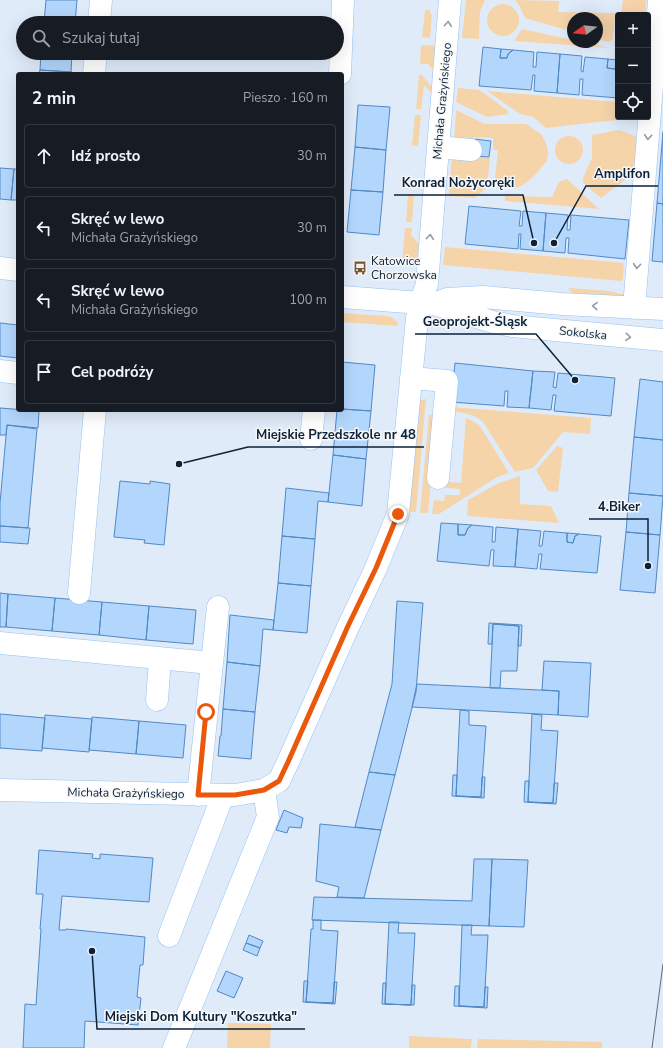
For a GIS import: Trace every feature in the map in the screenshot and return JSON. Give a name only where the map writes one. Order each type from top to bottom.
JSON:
[{"type":"street","points":[[100,16],[101,0]]},
{"type":"street","points":[[342,16],[343,0]]},
{"type":"street","name":"Michała Grażyńskiego","points":[[0,790],[235,795],[264,790],[279,781],[348,626],[376,568],[398,514],[417,318],[427,303],[426,284],[450,0]]},
{"type":"street","points":[[634,308],[660,0]]},
{"type":"street","points":[[94,72],[95,60]]},
{"type":"street","points":[[340,72],[341,60]]},
{"type":"street","points":[[438,147],[471,150]]},
{"type":"street","points":[[0,268],[16,270]]},
{"type":"street","name":"Sokolska","points":[[344,297],[427,303],[512,326],[663,340]]},
{"type":"street","name":"Sokolska","points":[[427,303],[447,298],[483,297],[562,304],[663,309]]},
{"type":"street","points":[[0,372],[16,373]]},
{"type":"street","points":[[411,378],[447,381],[438,478]]},
{"type":"street","points":[[79,593],[95,412]]},
{"type":"street","points":[[311,438],[314,412]]},
{"type":"street","points":[[198,795],[218,607]]},
{"type":"street","points":[[0,643],[211,663]]},
{"type":"street","points":[[157,700],[160,659]]},
{"type":"street","points":[[174,1048],[268,817],[264,790]]},
{"type":"street","points":[[169,936],[223,795]]},
{"type":"shaded area","points":[[466,0],[485,0],[480,12],[479,39],[462,38]]},
{"type":"shaded area","points":[[515,0],[559,1],[558,12],[567,12],[567,30],[525,18]]},
{"type":"shaded area","points":[[623,0],[646,0],[645,12],[621,12]]},
{"type":"shaded area","points":[[503,4],[514,9],[519,20],[514,31],[503,36],[492,31],[487,20],[492,9]]},
{"type":"shaded area","points":[[425,10],[430,10],[430,13],[432,14],[430,38],[422,37]]},
{"type":"shaded area","points":[[603,13],[615,13],[613,39],[609,42],[603,40]]},
{"type":"shaded area","points":[[522,29],[567,39],[567,45],[514,41]]},
{"type":"shaded area","points":[[421,45],[439,46],[437,75],[428,64],[420,64]]},
{"type":"shaded area","points":[[419,75],[422,75],[437,94],[435,97],[424,86],[421,109],[416,109]]},
{"type":"shaded area","points":[[458,88],[480,90],[508,111],[508,114],[487,117],[456,102]]},
{"type":"shaded area","points":[[487,91],[615,102],[615,120],[617,120],[546,128],[533,117],[520,114]]},
{"type":"shaded area","points":[[456,110],[485,124],[526,124],[541,134],[546,143],[548,152],[547,161],[532,178],[523,185],[511,188],[497,184],[495,178],[498,150],[493,150],[493,138],[474,137],[474,142],[454,140]]},
{"type":"shaded area","points":[[415,115],[421,115],[418,146],[412,145]]},
{"type":"shaded area","points":[[619,130],[640,138],[637,171],[601,198],[583,183],[583,178],[592,158],[592,135]]},
{"type":"shaded area","points":[[569,136],[579,140],[583,150],[579,160],[569,164],[559,160],[555,150],[559,140]]},
{"type":"shaded area","points":[[452,154],[490,158],[487,187],[475,198],[449,196]]},
{"type":"shaded area","points":[[567,179],[599,209],[505,201],[505,196],[552,197],[559,182]]},
{"type":"shaded area","points":[[408,194],[414,194],[412,222],[406,222]]},
{"type":"shaded area","points":[[405,228],[412,228],[411,236],[422,247],[421,263],[402,262]]},
{"type":"shaded area","points":[[445,247],[624,263],[623,279],[621,281],[443,265]]},
{"type":"shaded area","points":[[568,288],[609,291],[626,295],[623,298],[575,296]]},
{"type":"shaded area","points":[[344,313],[387,316],[393,318],[398,323],[397,326],[344,322]]},
{"type":"shaded area","points":[[426,399],[416,512],[409,512],[417,405],[421,400]]},
{"type":"shaded area","points":[[451,407],[591,418],[590,434],[563,432],[533,468],[515,472],[483,422],[471,415],[450,411]]},
{"type":"shaded area","points":[[429,415],[437,415],[428,513],[420,513]]},
{"type":"shaded area","points":[[466,418],[478,424],[509,473],[497,477],[439,514],[432,514],[434,500],[444,501],[445,495],[460,495],[460,489],[439,487],[440,481],[461,483]]},
{"type":"shaded area","points":[[557,446],[563,448],[558,492],[548,491],[536,470]]},
{"type":"shaded area","points":[[520,476],[520,504],[551,506],[559,523],[467,516],[468,500],[499,483]]},
{"type":"shaded area","points":[[228,1023],[271,1024],[270,1048],[227,1048]]},
{"type":"shaded area","points":[[409,1036],[472,1039],[471,1048],[409,1048]]},
{"type":"shaded area","points":[[478,1039],[602,1042],[602,1048],[477,1048]]},
{"type":"building","points":[[46,0],[77,0],[76,16],[45,16]]},
{"type":"building","points":[[483,47],[501,49],[500,58],[507,58],[508,54],[513,50],[534,52],[533,67],[536,67],[537,52],[560,54],[557,93],[534,91],[535,75],[533,75],[531,90],[479,86]]},
{"type":"building","points":[[501,49],[513,50],[508,54],[507,58],[500,58]]},
{"type":"building","points":[[560,54],[582,56],[581,71],[583,72],[585,57],[608,59],[607,68],[615,69],[615,98],[582,95],[583,79],[580,79],[579,95],[557,93]]},
{"type":"building","points":[[608,59],[615,60],[615,69],[607,68]]},
{"type":"building","points":[[41,60],[72,60],[71,72],[40,70]]},
{"type":"building","points":[[40,70],[72,72],[40,72]]},
{"type":"building","points":[[358,105],[390,107],[386,150],[355,147]]},
{"type":"building","points":[[663,132],[663,204],[657,203]]},
{"type":"building","points":[[475,139],[491,141],[489,157],[473,156]]},
{"type":"building","points":[[355,147],[386,150],[383,192],[351,190]]},
{"type":"building","points":[[0,168],[14,169],[11,200],[0,199]]},
{"type":"building","points":[[14,169],[16,169],[16,200],[11,200]]},
{"type":"building","points":[[351,190],[383,192],[379,235],[347,232]]},
{"type":"building","points":[[657,203],[663,204],[663,262],[652,261]]},
{"type":"building","points":[[469,206],[521,211],[519,226],[522,226],[523,211],[546,213],[543,251],[520,249],[521,234],[519,234],[518,249],[465,244]]},
{"type":"building","points":[[546,213],[568,215],[567,230],[570,230],[571,215],[629,220],[625,259],[568,253],[569,238],[566,238],[565,253],[543,251]]},
{"type":"building","points":[[0,323],[16,325],[16,358],[0,356]]},
{"type":"building","points":[[344,362],[375,365],[371,411],[344,409]]},
{"type":"building","points":[[455,363],[533,371],[529,408],[507,407],[508,391],[505,391],[504,406],[451,402]]},
{"type":"building","points":[[533,371],[555,372],[553,387],[556,388],[558,373],[615,378],[611,416],[554,411],[556,395],[553,395],[551,410],[529,408]]},
{"type":"building","points":[[640,379],[663,382],[663,440],[634,437]]},
{"type":"building","points":[[0,408],[16,409],[16,412],[39,412],[38,428],[7,425],[6,435],[0,435]]},
{"type":"building","points":[[344,409],[371,411],[366,459],[333,455],[337,412],[344,412]]},
{"type":"building","points":[[7,425],[37,429],[28,528],[0,526],[0,503]]},
{"type":"building","points":[[634,437],[663,440],[663,496],[629,493]]},
{"type":"building","points":[[333,455],[366,459],[362,506],[328,502]]},
{"type":"building","points":[[120,481],[150,484],[150,481],[170,484],[164,545],[144,543],[145,540],[114,537]]},
{"type":"building","points":[[286,488],[329,493],[328,502],[318,501],[315,539],[282,536]]},
{"type":"building","points":[[629,493],[663,496],[660,535],[626,532]]},
{"type":"building","points":[[441,523],[458,524],[458,535],[465,535],[468,528],[472,525],[493,527],[492,542],[495,542],[496,527],[518,529],[515,567],[493,566],[494,550],[491,550],[489,566],[437,561]]},
{"type":"building","points":[[458,524],[472,525],[468,528],[465,535],[458,535]]},
{"type":"building","points":[[0,526],[30,528],[28,544],[0,542]]},
{"type":"building","points":[[518,529],[541,531],[539,546],[542,546],[544,531],[567,533],[567,542],[573,543],[575,536],[579,534],[601,536],[597,573],[540,569],[542,554],[539,554],[537,569],[515,567]]},
{"type":"building","points":[[626,532],[660,535],[655,593],[620,590]]},
{"type":"building","points":[[567,533],[579,534],[575,536],[573,543],[567,542]]},
{"type":"building","points":[[282,536],[315,539],[311,586],[278,583]]},
{"type":"building","points":[[278,583],[311,586],[307,633],[273,630]]},
{"type":"building","points":[[0,593],[8,594],[6,627],[0,627]]},
{"type":"building","points":[[8,594],[55,598],[52,631],[6,627]]},
{"type":"building","points":[[55,598],[102,602],[99,635],[52,631]]},
{"type":"building","points":[[397,601],[423,603],[416,692],[395,775],[369,772],[392,684]]},
{"type":"building","points":[[102,602],[149,606],[146,640],[99,635]]},
{"type":"building","points":[[149,606],[196,610],[193,644],[146,640]]},
{"type":"building","points":[[230,615],[274,620],[273,630],[263,629],[260,666],[227,662]]},
{"type":"building","points":[[489,623],[522,625],[521,646],[518,646],[519,626],[493,624],[492,644],[488,644]]},
{"type":"building","points":[[493,624],[519,626],[517,671],[501,671],[500,688],[490,688]]},
{"type":"building","points":[[544,661],[591,663],[588,717],[558,715],[559,691],[542,690]]},
{"type":"building","points":[[227,662],[260,666],[255,712],[223,709]]},
{"type":"building","points":[[417,684],[559,691],[558,715],[412,707]]},
{"type":"building","points":[[223,709],[255,712],[251,759],[218,756]]},
{"type":"building","points":[[460,710],[469,711],[469,725],[486,726],[481,797],[456,796]]},
{"type":"building","points":[[0,714],[45,718],[42,751],[0,748]]},
{"type":"building","points":[[532,714],[542,715],[541,730],[558,731],[553,803],[528,802]]},
{"type":"building","points":[[45,715],[92,719],[89,752],[42,748]]},
{"type":"building","points":[[92,717],[139,721],[136,754],[89,750]]},
{"type":"building","points":[[139,721],[186,725],[183,758],[136,754]]},
{"type":"building","points":[[369,772],[395,775],[381,830],[355,827]]},
{"type":"building","points":[[453,775],[457,775],[456,796],[481,797],[482,777],[485,777],[484,798],[452,796]]},
{"type":"building","points":[[525,781],[529,781],[528,802],[553,803],[554,783],[558,783],[556,804],[524,802]]},
{"type":"building","points":[[284,810],[303,818],[301,828],[289,827],[287,833],[276,830]]},
{"type":"building","points":[[320,824],[381,830],[364,898],[337,897],[339,887],[316,881]]},
{"type":"building","points":[[39,850],[93,854],[92,858],[100,859],[100,854],[153,858],[149,902],[62,896],[59,930],[66,929],[145,937],[143,965],[140,965],[137,997],[141,998],[138,1025],[85,1021],[84,1048],[23,1048],[25,1004],[36,1005],[43,894],[36,894]]},
{"type":"building","points":[[474,859],[492,859],[489,926],[312,920],[314,897],[472,901]]},
{"type":"building","points":[[492,859],[528,860],[524,927],[489,926]]},
{"type":"building","points":[[313,920],[321,920],[321,930],[338,931],[333,1003],[306,1002],[311,929],[313,929]]},
{"type":"building","points":[[389,922],[399,922],[398,933],[415,933],[411,1005],[385,1004]]},
{"type":"building","points":[[462,925],[472,925],[471,935],[488,935],[484,1007],[459,1006]]},
{"type":"building","points":[[249,935],[263,941],[260,948],[246,943]]},
{"type":"building","points":[[246,943],[260,948],[257,956],[243,950]]},
{"type":"building","points":[[226,971],[243,978],[234,998],[217,991]]},
{"type":"building","points":[[304,981],[308,981],[306,1002],[333,1003],[334,982],[337,982],[335,1004],[303,1002]]},
{"type":"building","points":[[383,983],[386,983],[385,1004],[382,1004]]},
{"type":"building","points":[[412,985],[415,985],[414,1005],[411,1005]]},
{"type":"building","points":[[455,986],[459,986],[459,1006],[484,1007],[485,987],[488,987],[487,1008],[454,1006]]},
{"type":"tram line","points":[[652,1048],[663,964]]},
{"type":"place","name":"Konrad Nożycoręki","points":[[534,243]]},
{"type":"place","name":"Amplifon","points":[[554,243]]},
{"type":"place","name":"Katowice Chorzowska","points":[[360,268]]},
{"type":"place","name":"Geoprojekt-Śląsk","points":[[575,380]]},
{"type":"place","name":"Miejskie Przedszkole nr 48","points":[[179,464]]},
{"type":"place","name":"4.Biker","points":[[648,566]]},
{"type":"place","name":"Miejski Dom Kultury \"Koszutka\"","points":[[92,951]]},
{"type":"route","points":[[206,712],[198,795],[235,795],[264,790],[279,781],[348,626],[376,568],[398,514]]}]
